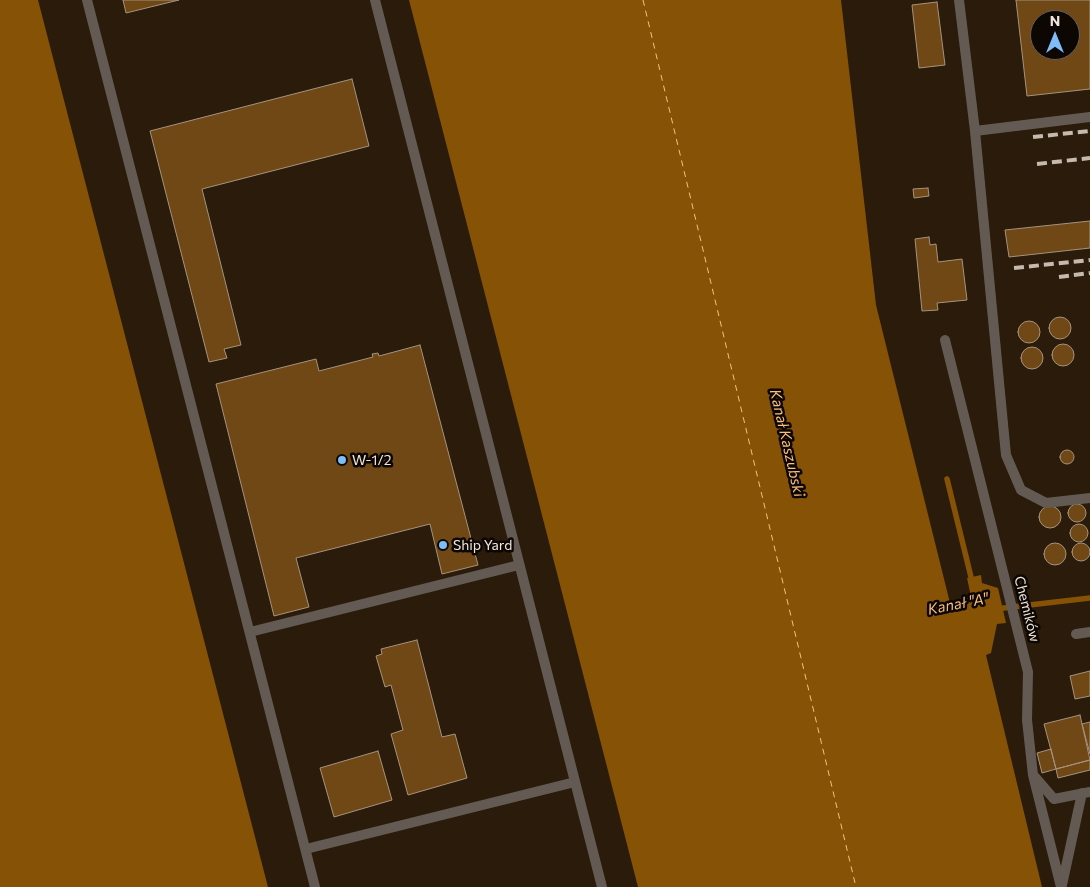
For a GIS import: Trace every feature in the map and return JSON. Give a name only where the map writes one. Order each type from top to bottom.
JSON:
[{"type":"lane","points":[[87,0],[316,887]]},
{"type":"lane","points":[[375,0],[602,887]]},
{"type":"lane","points":[[959,0],[1006,455],[1021,490],[1046,503],[1090,498]]},
{"type":"lane","points":[[974,131],[1090,117]]},
{"type":"lane","name":"Chemików","points":[[946,340],[1028,672],[1027,720],[1033,775],[1062,887]]},
{"type":"lane","points":[[250,632],[519,564]]},
{"type":"lane","points":[[1076,634],[1090,632]]},
{"type":"lane","points":[[1033,775],[1054,799],[1086,793],[1062,887]]},
{"type":"lane","points":[[306,849],[575,782]]},
{"type":"water","points":[[0,0],[38,0],[268,887],[0,887]]},
{"type":"water","name":"Kanał Kaszubski","points":[[409,0],[841,0],[876,305],[950,603],[971,597],[967,578],[981,575],[982,583],[998,588],[1006,623],[997,624],[991,653],[986,655],[1042,887],[638,887]]},
{"type":"building","points":[[123,0],[179,0],[126,13]]},
{"type":"building","points":[[1016,0],[1090,0],[1090,89],[1027,96]]},
{"type":"building","points":[[937,2],[945,65],[919,68],[912,5]]},
{"type":"building","points":[[352,79],[369,146],[202,189],[241,345],[224,349],[227,358],[209,362],[150,131]]},
{"type":"building","points":[[928,188],[929,196],[914,198],[913,189]]},
{"type":"building","points":[[1090,221],[1090,248],[1009,257],[1005,230]]},
{"type":"building","points":[[929,237],[930,245],[936,244],[938,262],[962,259],[967,300],[937,303],[938,310],[922,311],[915,239]]},
{"type":"building","points":[[1060,317],[1068,320],[1071,328],[1068,336],[1060,339],[1052,336],[1049,328],[1052,320]]},
{"type":"building","points":[[1029,321],[1037,324],[1040,332],[1037,340],[1029,343],[1021,340],[1018,332],[1021,324]]},
{"type":"building","points":[[1063,344],[1071,347],[1074,355],[1071,363],[1063,366],[1055,363],[1052,355],[1055,347]]},
{"type":"building","name":"W-1/2","points":[[420,345],[478,565],[442,574],[430,524],[296,558],[309,607],[274,616],[216,384],[316,359],[319,371],[373,357],[372,354],[378,353],[379,356]]},
{"type":"building","points":[[1032,347],[1040,350],[1043,358],[1040,366],[1032,369],[1024,366],[1021,358],[1024,350]]},
{"type":"building","points":[[1064,450],[1070,450],[1074,457],[1070,464],[1064,464],[1060,460],[1060,454]]},
{"type":"building","points":[[1077,504],[1083,507],[1086,513],[1083,519],[1077,522],[1071,519],[1068,513],[1071,507]]},
{"type":"building","points":[[1050,506],[1058,509],[1061,517],[1058,525],[1050,528],[1042,525],[1039,517],[1042,509]]},
{"type":"building","points":[[1079,524],[1085,527],[1088,533],[1085,539],[1079,542],[1073,539],[1070,533],[1073,527]]},
{"type":"building","points":[[1055,543],[1063,546],[1066,554],[1063,562],[1055,565],[1047,562],[1044,554],[1047,546]]},
{"type":"building","points":[[1081,543],[1087,546],[1090,552],[1087,558],[1081,561],[1075,558],[1072,552],[1075,546]]},
{"type":"building","points":[[417,640],[442,737],[455,734],[467,778],[408,795],[391,734],[403,730],[391,685],[385,687],[376,656],[382,654],[381,649]]},
{"type":"building","points":[[1090,671],[1090,696],[1075,699],[1070,676]]},
{"type":"building","points":[[1080,715],[1090,760],[1056,769],[1044,724]]},
{"type":"building","points":[[1090,722],[1090,754],[1082,724]]},
{"type":"building","points":[[1051,749],[1056,769],[1042,773],[1037,753]]},
{"type":"building","points":[[378,751],[392,800],[334,817],[320,768]]},
{"type":"building","points":[[1090,760],[1090,770],[1058,778],[1056,769]]},
{"type":"waterway","points":[[947,479],[971,577]]},
{"type":"waterway","name":"Kanał \"A\"","points":[[995,609],[1090,598]]},
{"type":"ferry route","points":[[643,0],[856,887]]},
{"type":"railway","points":[[1033,137],[1090,131]]},
{"type":"railway","points":[[1037,164],[1090,158]]},
{"type":"railway","points":[[1014,268],[1090,260]]},
{"type":"railway","points":[[1059,277],[1090,273]]},
{"type":"place","name":"W-1/2","points":[[342,460]]},
{"type":"place","name":"Ship Yard","points":[[443,545]]}]
